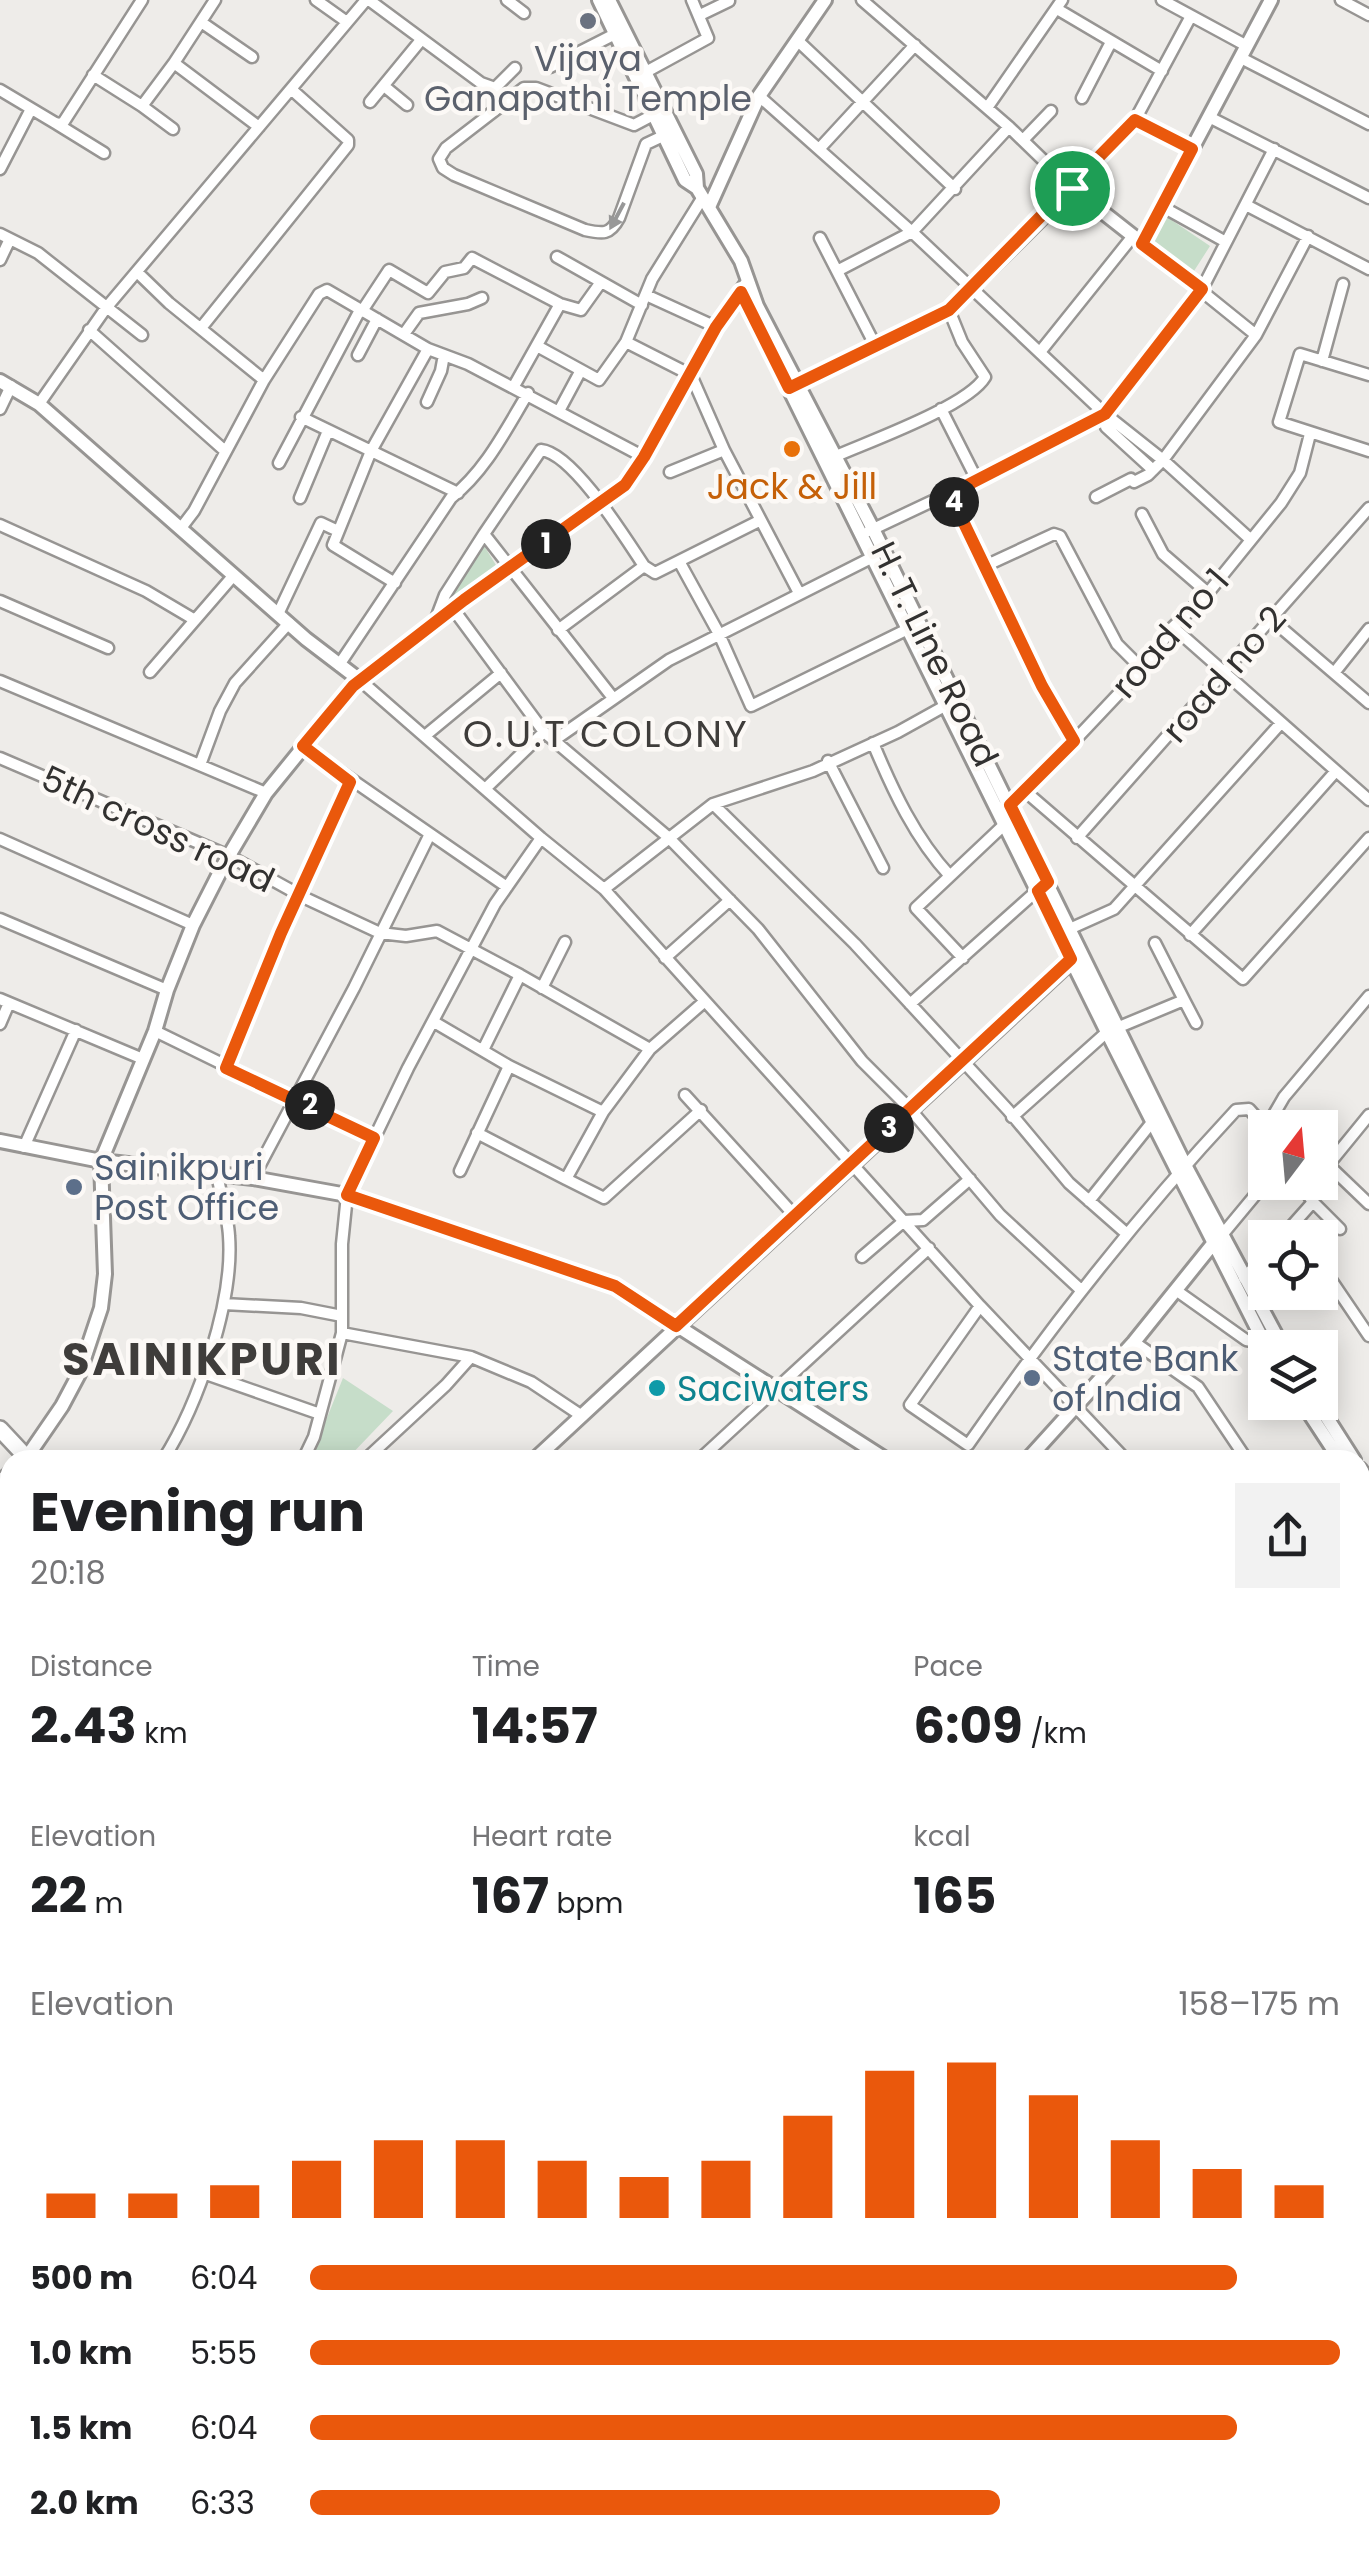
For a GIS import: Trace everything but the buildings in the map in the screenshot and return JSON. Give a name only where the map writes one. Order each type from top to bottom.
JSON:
[{"type":"main road","points":[[0,1429],[18,1450]]},
{"type":"street","points":[[57,124],[63,123],[142,0]]},
{"type":"street","points":[[142,106],[215,0]]},
{"type":"street","points":[[316,0],[348,22]]},
{"type":"street","points":[[39,404],[106,308],[368,0],[481,83],[495,88],[515,68]]},
{"type":"street","points":[[507,0],[524,13]]},
{"type":"street","points":[[599,0],[644,72],[696,174],[703,197]]},
{"type":"street","points":[[609,0],[653,115],[685,180],[703,197]]},
{"type":"street","points":[[644,72],[708,38],[692,0]]},
{"type":"street","points":[[538,346],[599,380],[626,342],[652,278],[759,96],[825,0]]},
{"type":"street","points":[[862,0],[1010,127],[1072,188],[1256,334]]},
{"type":"street","points":[[1162,0],[1369,124]]},
{"type":"street","points":[[1040,352],[1137,240],[1161,206],[1271,0]]},
{"type":"street","points":[[1341,0],[1357,4],[1369,15]]},
{"type":"street","points":[[700,15],[728,1]]},
{"type":"street","points":[[988,108],[1059,5],[1111,42],[1162,70]]},
{"type":"street","points":[[793,385],[949,310],[972,289],[1135,120],[1191,16]]},
{"type":"street","points":[[201,22],[252,57]]},
{"type":"street","points":[[550,67],[619,33]]},
{"type":"street","points":[[370,102],[422,40]]},
{"type":"street","points":[[797,40],[955,188]]},
{"type":"street","points":[[1082,98],[1111,42]]},
{"type":"street","points":[[820,148],[915,45]]},
{"type":"street","points":[[174,63],[259,127]]},
{"type":"street","points":[[93,75],[173,128]]},
{"type":"street","points":[[384,86],[406,105]]},
{"type":"street","points":[[646,144],[634,125],[536,88],[524,88],[446,148],[439,159],[442,168],[454,175],[585,230],[604,234],[613,229],[619,218],[646,144],[664,136]]},
{"type":"street","points":[[201,328],[348,145],[348,140],[291,89]]},
{"type":"street","points":[[0,90],[104,153]]},
{"type":"street","points":[[759,96],[912,232],[1109,417],[1164,460],[1250,539]]},
{"type":"street","points":[[0,169],[31,109]]},
{"type":"street","points":[[1023,140],[1051,111]]},
{"type":"street","points":[[634,125],[653,115]]},
{"type":"street","points":[[1209,118],[1369,197]]},
{"type":"street","points":[[1135,120],[1192,149]]},
{"type":"street","points":[[837,271],[912,232],[1010,127]]},
{"type":"street","points":[[1154,470],[1106,427],[1109,417],[1202,289],[1274,149]]},
{"type":"street","name":"H. T. Line Road","points":[[703,197],[742,261],[744,288],[868,532]]},
{"type":"street","points":[[1246,205],[1369,269]]},
{"type":"street","points":[[1161,206],[1226,242]]},
{"type":"street","points":[[0,260],[5,236],[38,253],[142,335]]},
{"type":"street","points":[[1096,497],[1131,479],[1134,482],[1164,460],[1256,334],[1308,236]]},
{"type":"street","points":[[820,238],[876,347]]},
{"type":"street","points":[[557,257],[601,282],[716,327]]},
{"type":"street","points":[[279,463],[361,310],[389,270],[428,293],[445,272],[464,268],[472,258],[560,304],[581,310],[601,282]]},
{"type":"street","points":[[137,272],[264,380]]},
{"type":"street","points":[[1322,361],[1343,284]]},
{"type":"street","points":[[32,1450],[80,1374],[100,1308],[105,1274],[102,1162],[194,925],[266,793],[353,686],[464,600],[514,568],[625,485],[716,327],[744,288]]},
{"type":"street","points":[[181,528],[194,511],[264,380],[320,294],[327,290],[428,349],[528,393],[644,457]]},
{"type":"street","points":[[404,334],[419,313],[482,298]]},
{"type":"street","points":[[514,386],[560,304]]},
{"type":"street","points":[[836,456],[968,396],[985,377],[962,342],[949,310]]},
{"type":"street","points":[[358,355],[377,319]]},
{"type":"street","points":[[89,330],[224,450]]},
{"type":"street","points":[[626,342],[691,375],[759,521],[799,593]]},
{"type":"street","points":[[395,583],[333,544],[371,452],[428,349]]},
{"type":"street","points":[[1368,448],[1310,434],[1280,422],[1300,354],[1369,375]]},
{"type":"street","points":[[427,402],[444,355]]},
{"type":"street","points":[[559,411],[580,370]]},
{"type":"street","points":[[0,409],[5,384],[39,404],[283,618],[604,889],[980,1306],[1116,1450]]},
{"type":"street","name":"H. T. Line Road","points":[[793,385],[836,456],[878,554],[1005,814],[1265,1330]]},
{"type":"street","points":[[339,665],[458,492],[487,461],[528,393]]},
{"type":"street","points":[[941,409],[977,480]]},
{"type":"street","points":[[301,417],[458,492]]},
{"type":"street","points":[[868,532],[1109,417]]},
{"type":"street","points":[[300,498],[328,431]]},
{"type":"street","name":"road no 1","points":[[963,958],[916,908],[1142,669],[1173,627],[1208,593],[1295,482],[1310,434]]},
{"type":"street","points":[[434,626],[445,595],[541,450],[548,450],[581,478],[644,566],[655,574],[759,521]]},
{"type":"street","points":[[670,472],[724,450]]},
{"type":"street","points":[[950,494],[1042,686],[1074,741]]},
{"type":"street","name":"road no 2","points":[[1078,838],[1369,508]]},
{"type":"street","points":[[1142,514],[1162,554],[1208,593]]},
{"type":"street","points":[[200,765],[220,711],[283,618],[321,523],[338,532]]},
{"type":"street","points":[[0,525],[146,591],[195,620]]},
{"type":"street","points":[[484,534],[613,698]]},
{"type":"street","points":[[985,566],[1054,534],[1060,536],[1116,644],[1142,669]]},
{"type":"street","points":[[556,738],[669,660],[878,554]]},
{"type":"street","points":[[680,563],[719,634],[751,706],[914,626]]},
{"type":"street","points":[[558,630],[644,566]]},
{"type":"street","points":[[150,672],[234,575]]},
{"type":"street","points":[[0,600],[108,648]]},
{"type":"street","points":[[454,610],[544,732],[556,738],[668,837],[758,929],[862,1061],[910,1109],[1000,1214],[1081,1290]]},
{"type":"street","points":[[1272,620],[1369,703]]},
{"type":"street","points":[[1173,627],[1369,800]]},
{"type":"street","points":[[1334,673],[1369,629]]},
{"type":"street","points":[[426,735],[501,672]]},
{"type":"street","points":[[0,681],[266,793]]},
{"type":"street","points":[[604,889],[713,804],[812,770],[952,703]]},
{"type":"street","points":[[1064,931],[1114,909],[1281,723]]},
{"type":"street","points":[[486,788],[544,732]]},
{"type":"street","points":[[874,743],[890,782],[931,857],[950,876]]},
{"type":"street","points":[[303,746],[507,887]]},
{"type":"street","name":"5th cross road","points":[[0,758],[229,856],[299,895],[380,932],[406,936],[437,931],[650,1049]]},
{"type":"street","points":[[828,761],[883,868]]},
{"type":"street","points":[[1190,935],[1336,771]]},
{"type":"street","points":[[226,1068],[350,782]]},
{"type":"street","points":[[1026,792],[1243,979],[1369,838]]},
{"type":"street","points":[[713,804],[856,944],[1089,1201],[1127,1234]]},
{"type":"street","points":[[253,1178],[429,836]]},
{"type":"street","points":[[307,1450],[342,1333],[342,1244],[347,1195],[472,950],[540,838]]},
{"type":"street","points":[[0,839],[194,925]]},
{"type":"street","points":[[910,1004],[1043,886]]},
{"type":"street","points":[[665,958],[730,900]]},
{"type":"street","points":[[0,918],[167,990]]},
{"type":"street","points":[[542,988],[565,942]]},
{"type":"street","points":[[1155,944],[1196,1022]]},
{"type":"street","points":[[545,1450],[1076,957]]},
{"type":"street","points":[[483,1050],[520,975]]},
{"type":"street","points":[[1278,1110],[1302,1074],[1369,996]]},
{"type":"street","points":[[1012,1117],[1112,1029],[1184,1000]]},
{"type":"street","points":[[0,1024],[4,1001],[143,1059]]},
{"type":"street","points":[[566,1179],[603,1112],[650,1049],[705,1001]]},
{"type":"street","points":[[434,1022],[509,1066],[603,1112]]},
{"type":"street","points":[[24,1147],[76,1030]]},
{"type":"street","points":[[155,1031],[374,1138]]},
{"type":"street","points":[[460,1171],[509,1066]]},
{"type":"street","points":[[685,1094],[796,1216]]},
{"type":"street","points":[[478,1133],[604,1198],[701,1110]]},
{"type":"street","points":[[980,1306],[910,1405],[968,1445],[1028,1358],[1181,1169],[1236,1110],[1248,1110]]},
{"type":"street","points":[[1338,1147],[1369,1115]]},
{"type":"street","points":[[1089,1201],[1156,1118]]},
{"type":"street","points":[[0,1142],[102,1162],[253,1178],[347,1195],[615,1286],[775,1389],[861,1450]]},
{"type":"street","points":[[1338,1173],[1369,1204]]},
{"type":"street","points":[[168,1450],[203,1373],[224,1304],[230,1238],[217,1174]]},
{"type":"street","points":[[862,1257],[904,1221],[923,1220],[970,1179]]},
{"type":"street","points":[[1037,1450],[1134,1342],[1251,1200]]},
{"type":"street","points":[[1297,1220],[1313,1202],[1340,1229]]},
{"type":"street","name":"H. T. Line Road","points":[[1217,1240],[1244,1278],[1267,1330]]},
{"type":"street","points":[[710,1450],[929,1248]]},
{"type":"street","points":[[1244,1278],[1248,1274]]},
{"type":"street","points":[[1338,1290],[1369,1336]]},
{"type":"street","points":[[1177,1291],[1248,1340]]},
{"type":"street","points":[[224,1304],[301,1308],[342,1316]]},
{"type":"street","points":[[342,1333],[471,1357],[532,1382],[582,1416]]},
{"type":"street","points":[[1134,1342],[1198,1387],[1240,1450]]},
{"type":"street","points":[[376,1450],[471,1357]]},
{"type":"street","points":[[203,1373],[320,1414]]},
{"type":"street","points":[[1314,1420],[1333,1450]]},
{"type":"street","points":[[1328,1420],[1348,1450]]},
{"type":"green space","points":[[1167,217],[1210,246],[1194,271],[1151,241]]},
{"type":"green space","points":[[483,544],[499,570],[444,610],[448,597]]},
{"type":"green space","points":[[343,1378],[393,1411],[356,1450],[314,1450]]},
{"type":"place","name":"Vijaya Ganapathi Temple","points":[[588,21]]},
{"type":"place","name":"Jack & Jill","points":[[792,449]]},
{"type":"place","name":"Sainikpuri Post Office","points":[[74,1187]]},
{"type":"place","name":"State Bank of India","points":[[1032,1378]]},
{"type":"place","name":"Saciwaters","points":[[657,1388]]},
{"type":"district","name":"O.U.T COLONY","points":[[606,733]]},
{"type":"district","name":"SAINIKPURI","points":[[202,1359]]},
{"type":"route","points":[[1135,120],[1192,149],[1142,244],[1202,289],[1105,414],[950,494],[1042,686],[1074,741],[1010,805],[1048,882],[1038,891],[1071,959],[676,1326],[615,1286],[347,1195],[374,1138],[226,1068],[254,995],[350,782],[303,746],[353,686],[464,600],[514,568],[625,485],[716,327],[741,292],[789,388],[949,310],[1072,188],[1135,120]]}]
